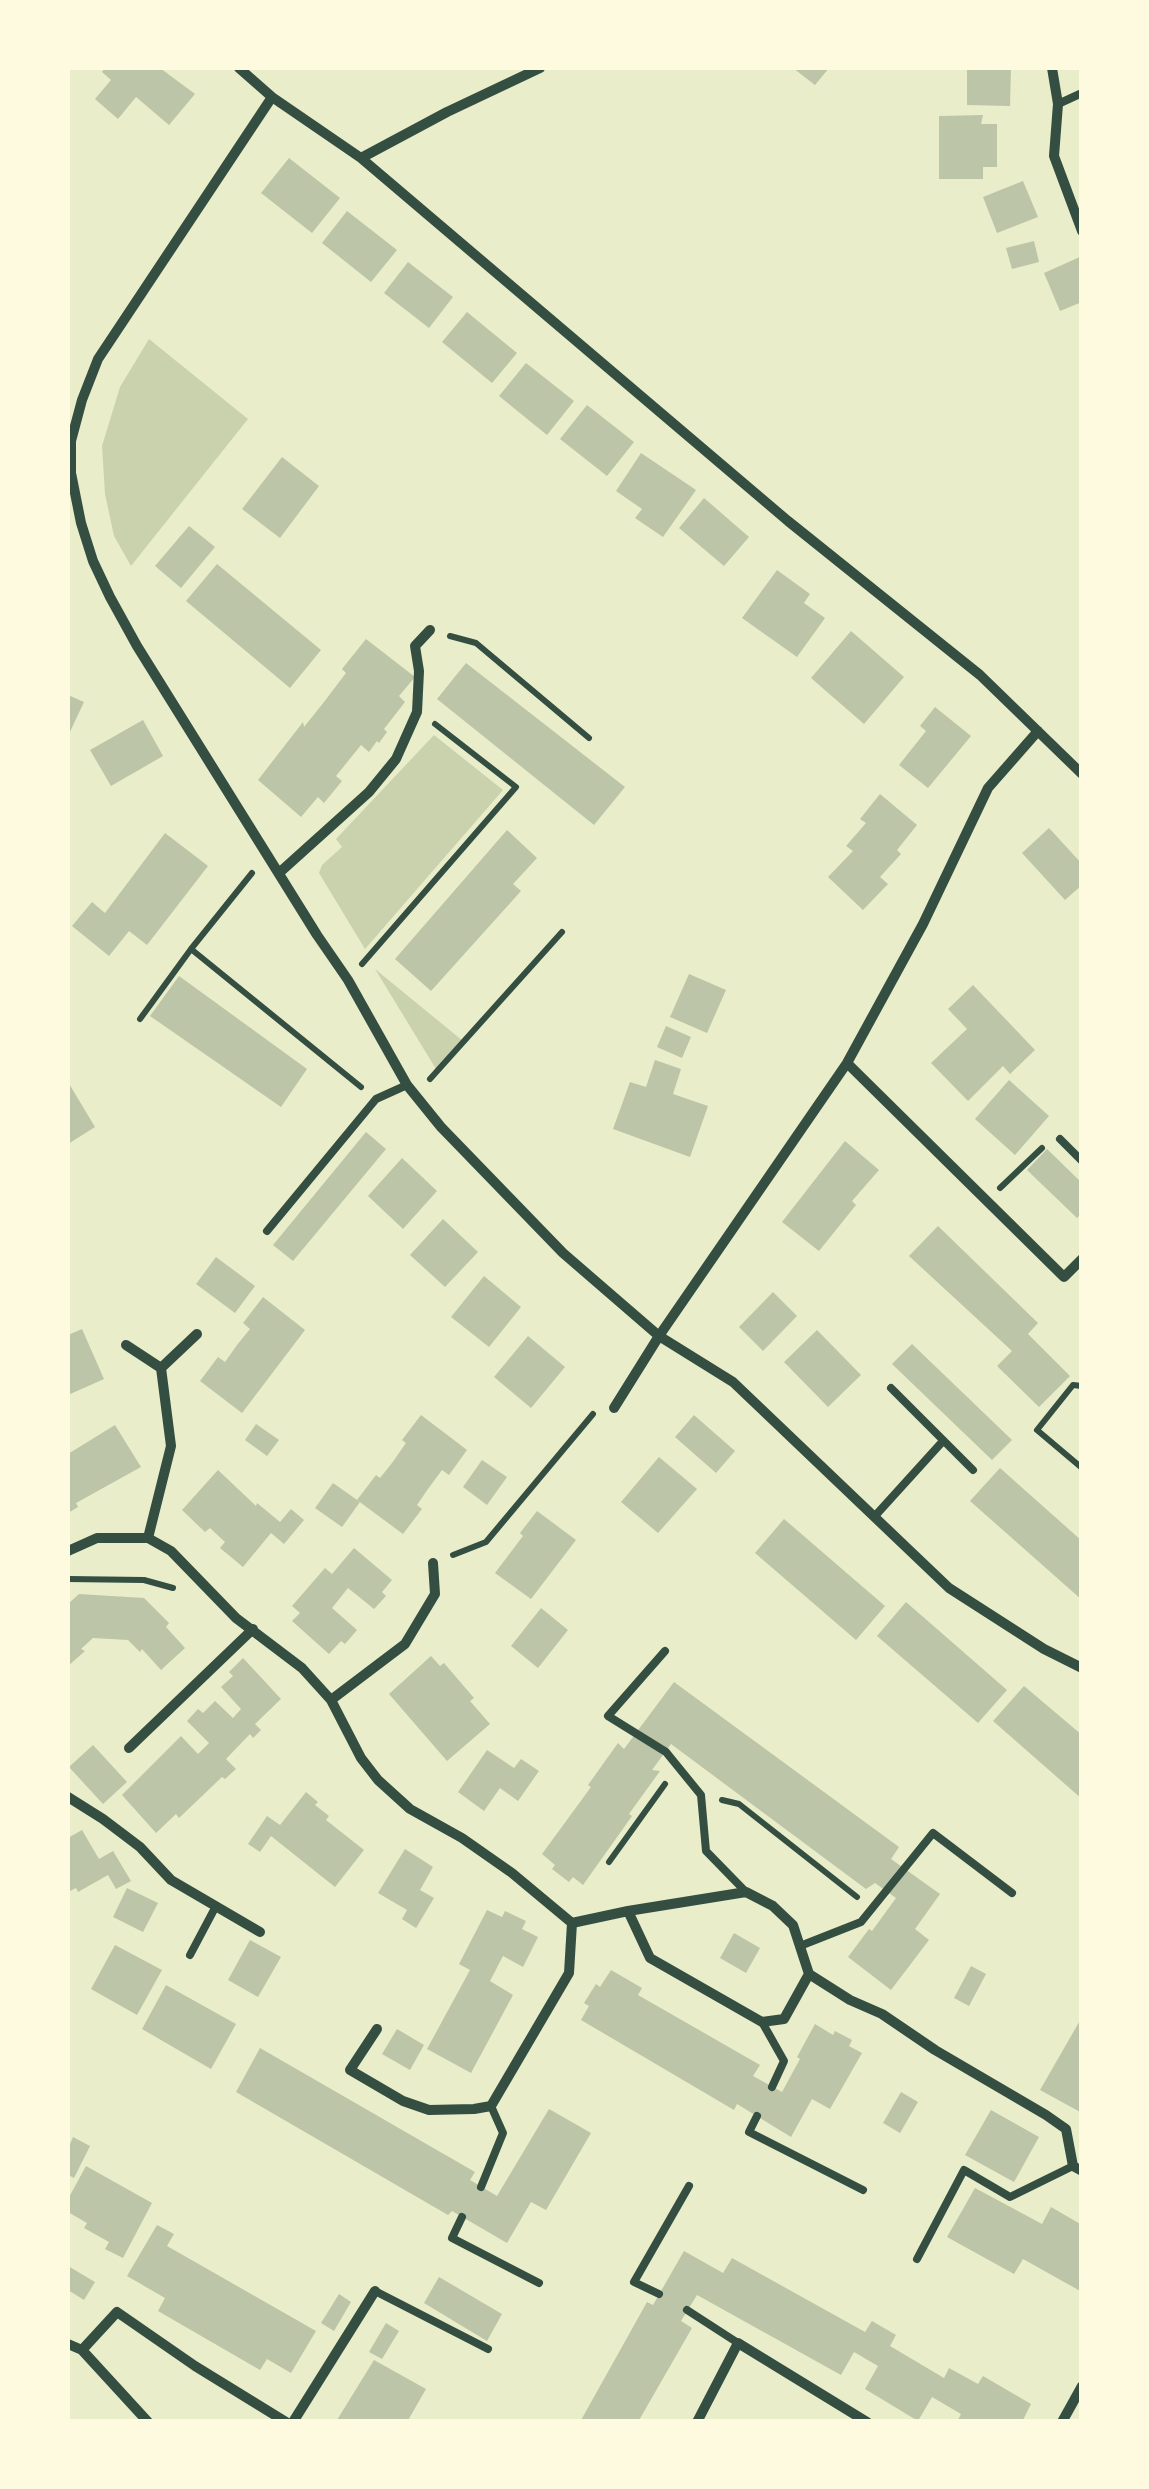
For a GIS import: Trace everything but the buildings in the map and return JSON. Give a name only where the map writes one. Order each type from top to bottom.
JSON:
[{"type":"street","points":[[239,68],[272,97],[361,158],[788,522],[980,675],[1082,774]]},
{"type":"street","points":[[361,158],[540,68]]},
{"type":"street","points":[[1052,68],[1058,104],[1054,156],[1082,231]]},
{"type":"street","points":[[272,97],[98,359],[82,400],[71,441],[69,473],[87,542],[110,597],[348,980],[407,1085],[441,1127],[564,1254],[659,1336],[732,1382],[949,1588],[1044,1650],[1082,1668]]},
{"type":"street","points":[[279,874],[370,792],[396,758],[417,712],[419,671],[415,646],[430,630]]},
{"type":"street","points":[[614,1408],[659,1336],[847,1063],[923,924],[988,788],[1038,732]]},
{"type":"street","points":[[847,1063],[1064,1277],[1082,1259]]},
{"type":"street","points":[[161,1368],[196,1334]]},
{"type":"street","points":[[126,1346],[161,1368]]},
{"type":"street","points":[[148,1538],[171,1446],[161,1368]]},
{"type":"street","points":[[68,1551],[97,1538],[148,1538],[171,1551],[236,1618],[302,1668],[330,1700],[361,1758],[389,1790],[410,1809],[462,1838],[512,1873],[572,1923]]},
{"type":"street","points":[[330,1700],[405,1644],[435,1594],[433,1563]]},
{"type":"street","points":[[129,1748],[254,1629]]},
{"type":"street","points":[[68,1796],[140,1847],[171,1880],[260,1932]]},
{"type":"street","points":[[572,1923],[746,1892],[773,1906],[793,1926],[809,1974],[850,2000],[882,2014],[1066,2129],[1077,2168]]},
{"type":"street","points":[[628,1912],[650,1958],[762,2022],[784,2019],[809,1974]]},
{"type":"street","points":[[377,2030],[350,2070],[403,2101],[430,2110],[490,2106],[569,1973],[572,1923]]},
{"type":"street","points":[[82,2350],[117,2312],[195,2366],[290,2422],[375,2291]]},
{"type":"street","points":[[697,2422],[738,2343],[867,2422]]},
{"type":"street","points":[[68,2344],[82,2350],[148,2422]]},
{"type":"street","points":[[1062,2422],[1082,2386]]},
{"type":"lane","points":[[1058,104],[1082,93]]},
{"type":"lane","points":[[267,1230],[376,1099],[407,1085]]},
{"type":"lane","points":[[1060,1138],[1082,1161]]},
{"type":"lane","points":[[891,1388],[974,1470]]},
{"type":"lane","points":[[874,1516],[943,1441]]},
{"type":"lane","points":[[665,1650],[608,1716],[666,1752],[678,1766],[701,1796],[706,1851],[746,1892]]},
{"type":"lane","points":[[800,1946],[861,1922],[933,1833],[1012,1893]]},
{"type":"lane","points":[[190,1954],[216,1906]]},
{"type":"lane","points":[[762,2022],[784,2061],[772,2086]]},
{"type":"lane","points":[[481,2187],[504,2133],[490,2106]]},
{"type":"lane","points":[[757,2116],[749,2132],[864,2190]]},
{"type":"lane","points":[[916,2259],[964,2170],[1010,2197],[1077,2168]]},
{"type":"lane","points":[[659,2294],[634,2282],[689,2186]]},
{"type":"lane","points":[[462,2217],[452,2238],[539,2283]]},
{"type":"lane","points":[[375,2291],[488,2349]]},
{"type":"lane","points":[[688,2310],[738,2343]]},
{"type":"path","points":[[430,630],[476,643],[589,738]]},
{"type":"path","points":[[348,980],[516,787],[436,723],[405,741]]},
{"type":"path","points":[[140,1019],[268,853]]},
{"type":"path","points":[[416,1095],[562,932]]},
{"type":"path","points":[[191,949],[376,1099]]},
{"type":"path","points":[[987,1201],[1049,1142],[1060,1138]]},
{"type":"path","points":[[1082,1386],[1074,1385],[1037,1430],[1082,1468]]},
{"type":"path","points":[[433,1563],[486,1542],[596,1411],[614,1408]]},
{"type":"path","points":[[68,1579],[144,1580],[183,1592]]},
{"type":"path","points":[[609,1862],[678,1766]]},
{"type":"path","points":[[701,1796],[739,1804],[871,1910]]},
{"type":"green space","points":[[149,339],[248,419],[131,566],[114,536],[105,494],[102,446],[120,387]]},
{"type":"green space","points":[[434,735],[503,790],[365,949],[319,873],[322,865],[342,847],[336,839]]},
{"type":"green space","points":[[375,969],[463,1041],[436,1069]]}]
